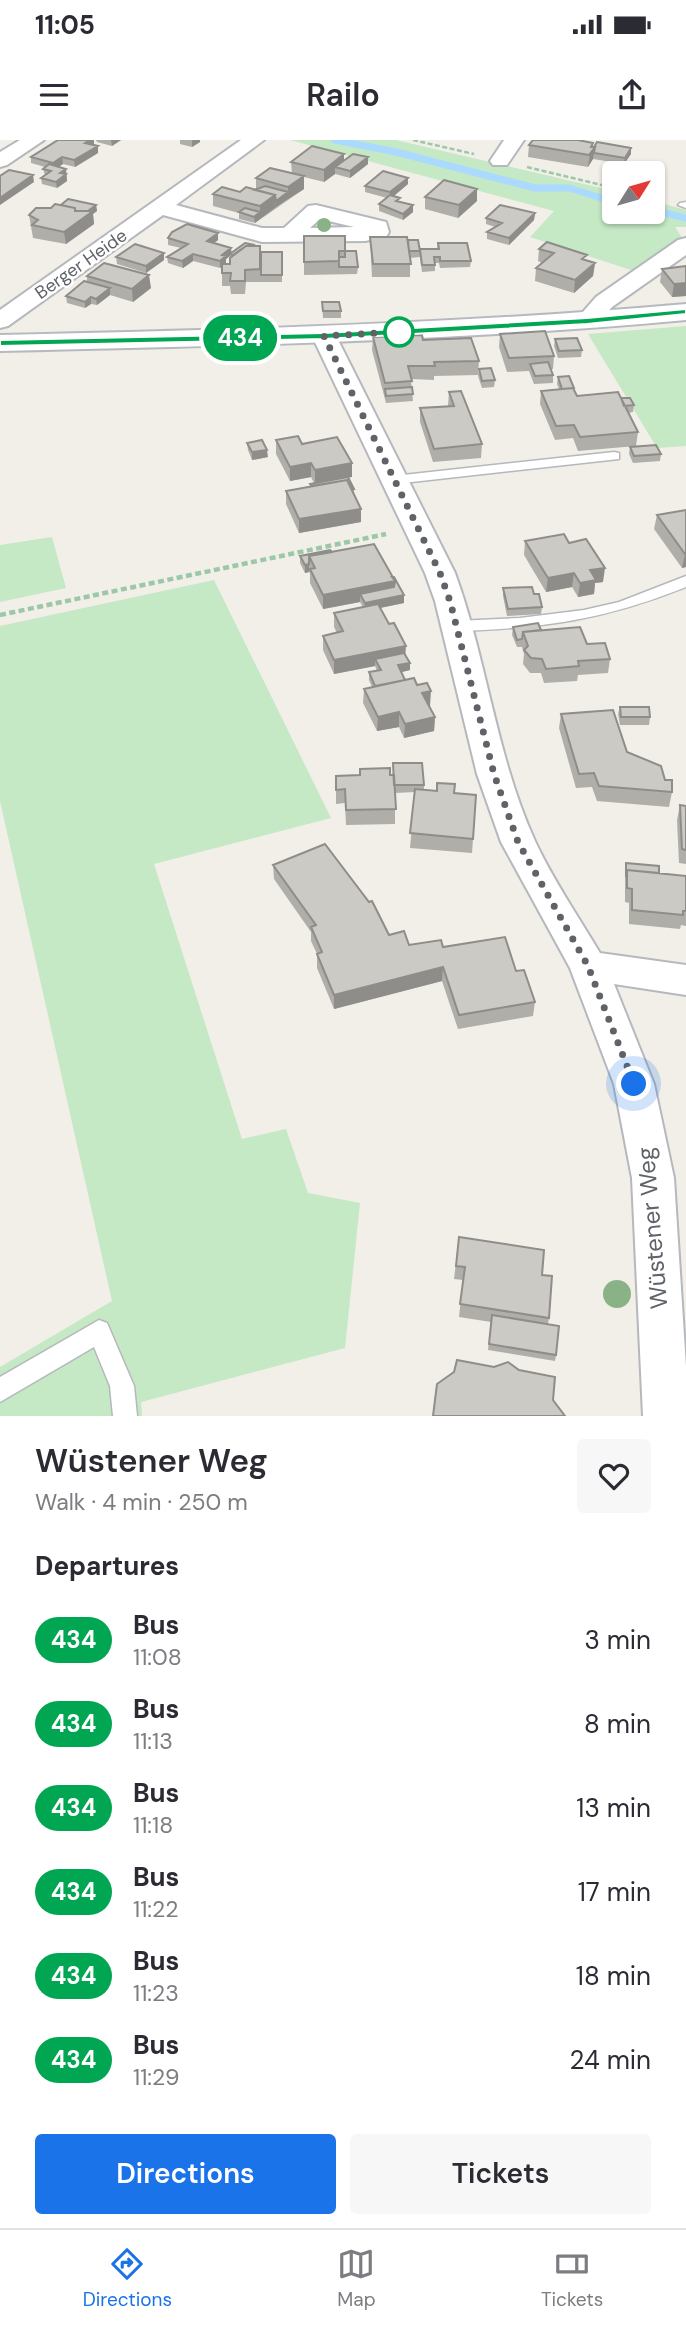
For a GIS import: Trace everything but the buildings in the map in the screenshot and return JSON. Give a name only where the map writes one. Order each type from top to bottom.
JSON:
[{"type":"street","points":[[0,161],[34,140]]},
{"type":"street","name":"Berger Heide","points":[[0,321],[254,140]]},
{"type":"street","points":[[500,161],[514,140]]},
{"type":"street","points":[[161,208],[247,232],[290,234]]},
{"type":"street","points":[[587,321],[604,302],[686,245]]},
{"type":"street","points":[[0,343],[324,336],[587,321],[686,312]]},
{"type":"street","name":"Wüstener Weg","points":[[324,336],[440,573],[457,626],[494,774],[518,842],[588,966],[634,1084],[653,1178],[666,1416]]},
{"type":"street","points":[[588,966],[686,980]]},
{"type":"lane","points":[[394,480],[614,456]]},
{"type":"lane","points":[[457,626],[505,624],[571,616],[624,605],[686,581]]},
{"type":"lane","points":[[0,1390],[99,1331],[122,1386],[125,1416]]},
{"type":"path","points":[[0,615],[418,527]]},
{"type":"green space","points":[[290,140],[396,140],[602,188],[602,224],[665,224],[665,204],[686,210],[686,227],[675,227],[684,241],[637,272],[530,237],[554,211]]},
{"type":"green space","points":[[686,326],[686,446],[657,448],[588,334]]},
{"type":"green space","points":[[52,537],[66,588],[0,602],[0,545]]},
{"type":"green space","points":[[214,580],[331,818],[154,864],[242,1139],[286,1129],[308,1193],[360,1203],[345,1348],[141,1402],[142,1416],[0,1416],[0,1367],[112,1301],[0,801],[0,626]]},
{"type":"waterway","points":[[335,140],[396,152],[535,188],[569,188],[602,198]]},
{"type":"waterway","points":[[665,213],[686,218]]},
{"type":"bus line","name":"434","points":[[0,343],[324,336],[587,321],[686,312]]},
{"type":"route","points":[[399,332],[324,336],[440,573],[450,601],[494,774],[518,842],[588,966],[634,1084]]}]
